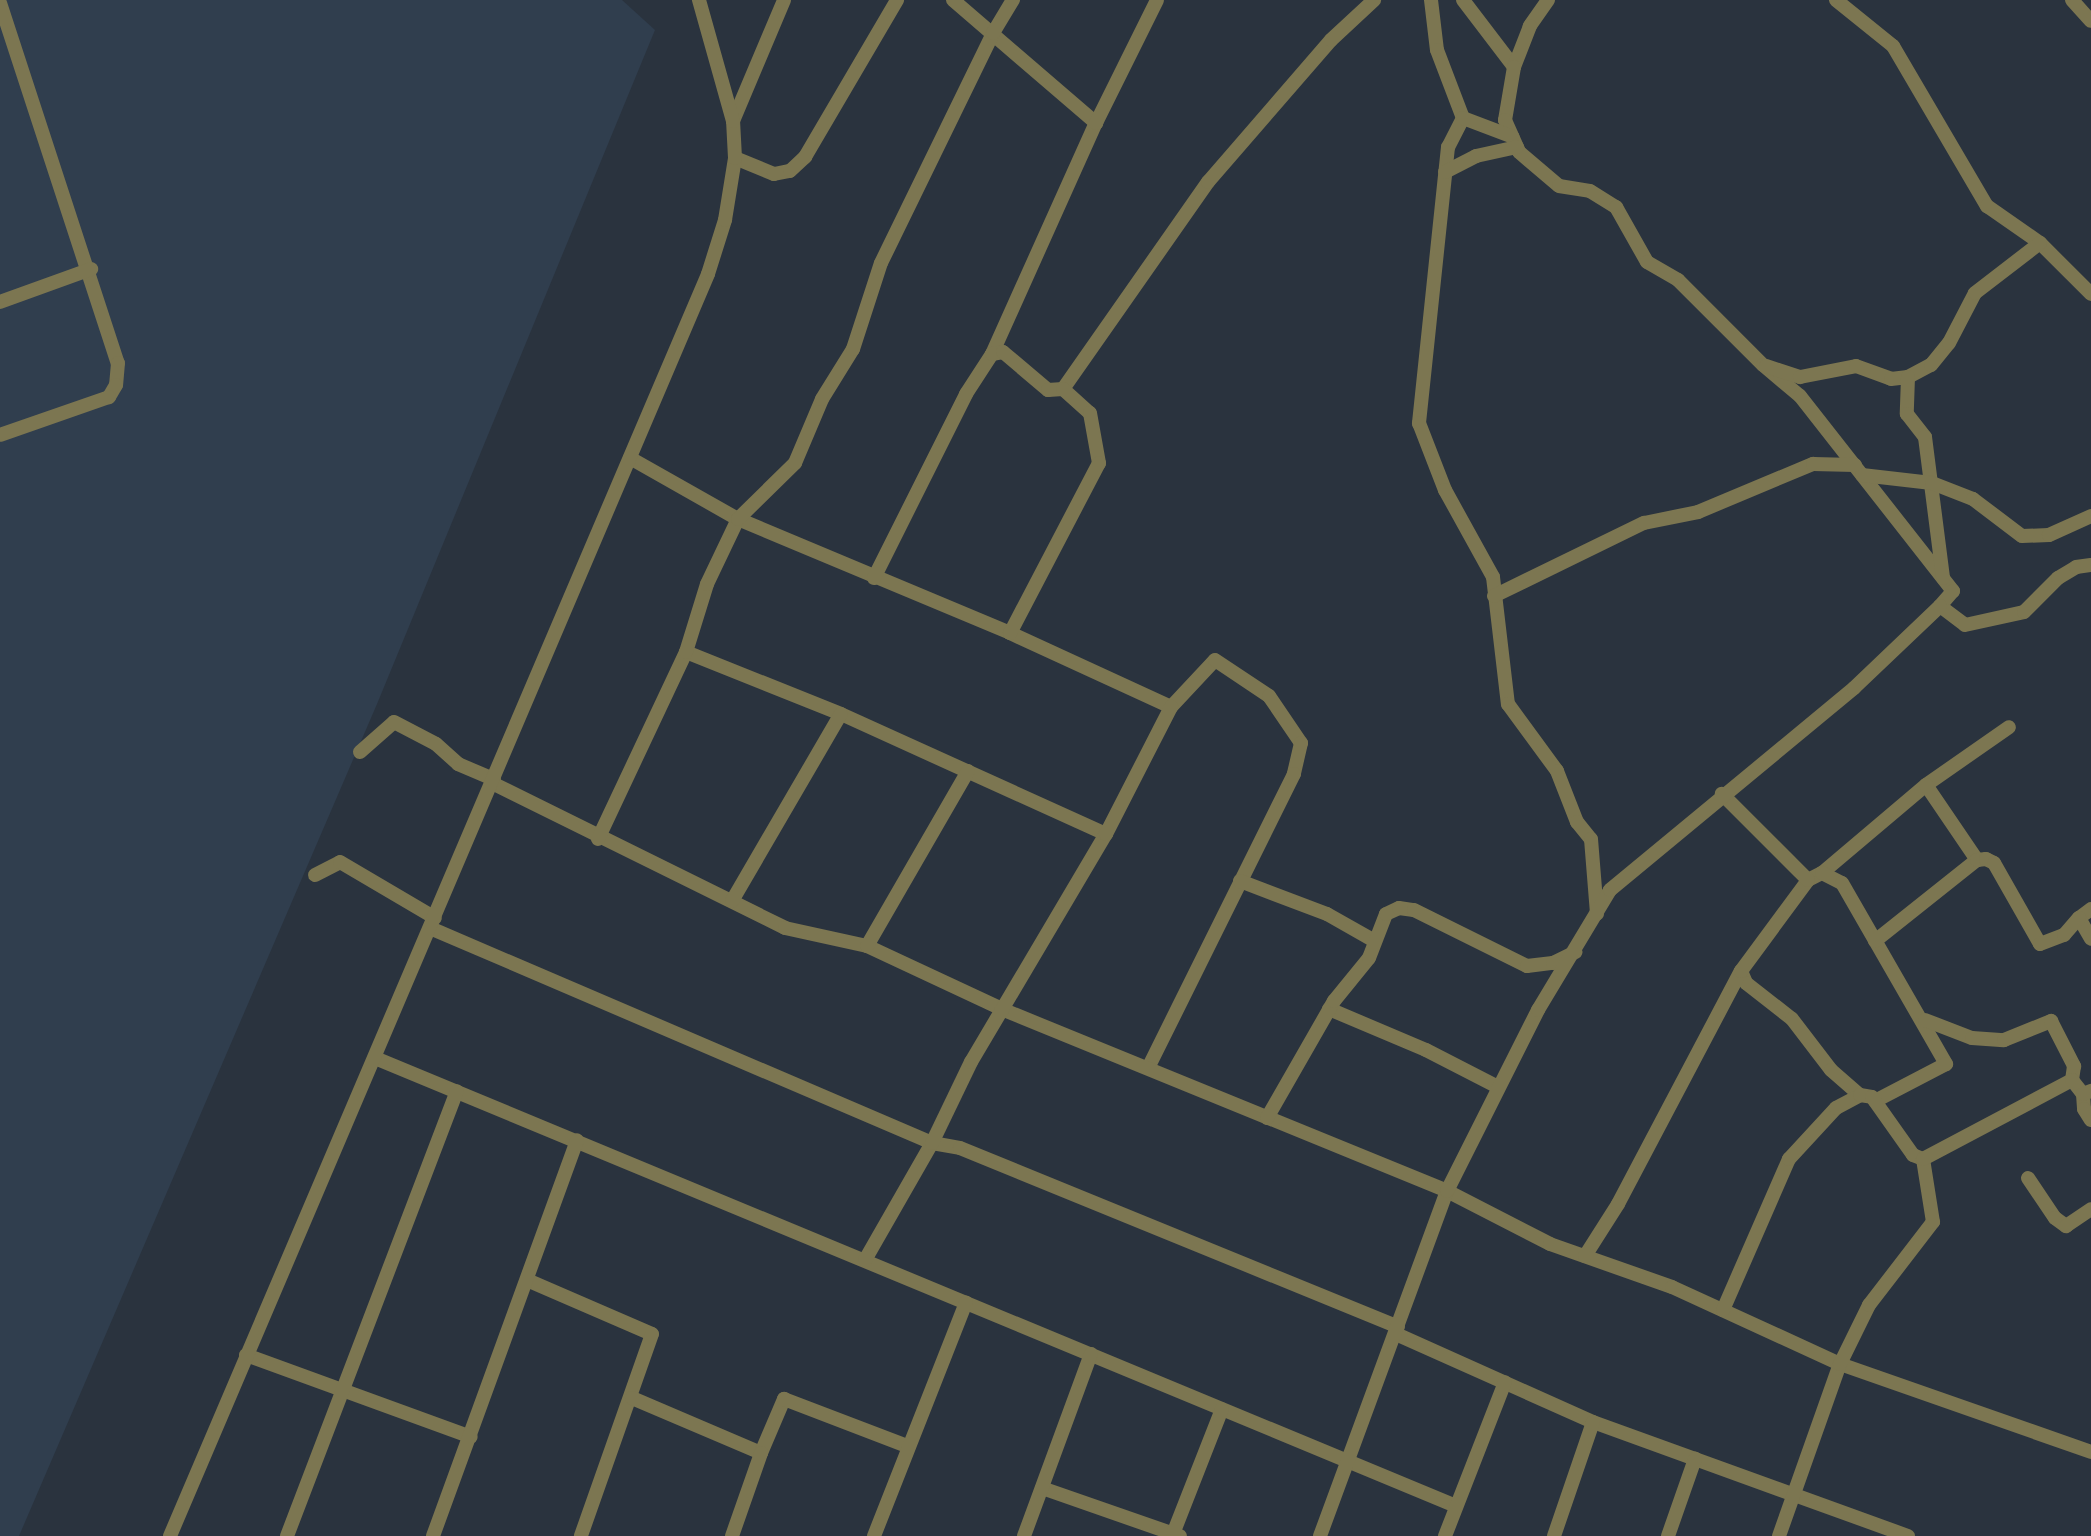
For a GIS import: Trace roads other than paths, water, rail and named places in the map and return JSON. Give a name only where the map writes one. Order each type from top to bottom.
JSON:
[{"type":"street","points":[[170,1536],[708,274],[725,220],[735,158],[733,121],[699,0]]},
{"type":"street","points":[[733,121],[784,0]]},
{"type":"street","points":[[735,158],[774,174],[790,172],[805,157],[897,0]]},
{"type":"street","points":[[953,0],[1096,123]]},
{"type":"street","points":[[598,839],[686,652],[707,584],[738,519],[795,463],[822,399],[853,349],[881,262],[993,33],[1013,0]]},
{"type":"street","points":[[874,578],[966,394],[992,354],[1096,123],[1157,0]]},
{"type":"street","points":[[1063,389],[1208,182],[1331,40],[1374,0]]},
{"type":"street","points":[[1320,1536],[1447,1191],[1538,1010],[1578,950],[1610,890],[1722,794],[1854,688],[1941,606],[1953,591],[1800,396],[1763,365],[1678,280],[1647,262],[1616,207],[1590,191],[1559,186],[1515,142],[1463,118],[1437,50],[1431,0]]},
{"type":"street","points":[[1463,0],[1514,67]]},
{"type":"street","points":[[1515,142],[1505,120],[1514,67],[1530,26],[1548,0]]},
{"type":"street","points":[[1836,0],[1893,46],[1987,206],[2040,243],[2091,294]]},
{"type":"street","points":[[2072,0],[2091,20]]},
{"type":"street","points":[[0,3],[7,44],[91,269],[118,363],[116,385],[109,397],[0,435]]},
{"type":"street","points":[[1463,118],[1448,147],[1419,422],[1445,490],[1493,577],[1508,704],[1557,771],[1577,822],[1591,839],[1597,914]]},
{"type":"street","points":[[1445,172],[1476,156],[1515,142]]},
{"type":"street","points":[[1763,365],[1800,377],[1856,366],[1891,379],[1908,377],[1931,365],[1949,343],[1975,293],[2040,243]]},
{"type":"street","points":[[0,302],[91,269]]},
{"type":"street","points":[[992,354],[1013,356],[1048,390],[1063,389],[1090,413],[1099,463],[1010,634]]},
{"type":"street","points":[[1908,377],[1907,414],[1925,437],[1943,579]]},
{"type":"street","points":[[631,458],[738,519],[1010,634],[1171,707]]},
{"type":"street","points":[[1494,596],[1644,523],[1698,512],[1813,464],[1932,483],[1973,499],[2022,536],[2049,535],[2091,516]]},
{"type":"street","points":[[1941,606],[1965,625],[2024,612],[2058,578],[2076,567],[2091,565]]},
{"type":"street","points":[[686,652],[841,714],[1107,834]]},
{"type":"street","points":[[865,1260],[932,1143],[971,1062],[1107,834],[1171,707],[1216,660],[1269,696],[1300,743],[1278,814],[1240,881],[1149,1066]]},
{"type":"street","points":[[732,901],[841,714]]},
{"type":"street","points":[[359,752],[394,722],[436,744],[458,764],[598,839],[785,928],[867,946],[1004,1010],[1149,1066],[1267,1118],[1447,1191],[1550,1244],[1723,1310],[1840,1364],[2091,1452]]},
{"type":"street","points":[[1585,1256],[1618,1204],[1741,971],[1808,880],[1822,873],[1926,785],[2009,727]]},
{"type":"street","points":[[867,946],[968,771]]},
{"type":"street","points":[[1926,785],[1977,860],[1994,863],[2040,944],[2064,935],[2091,909]]},
{"type":"street","points":[[1722,794],[1808,880]]},
{"type":"street","points":[[1875,941],[1977,860]]},
{"type":"street","points":[[315,875],[340,862],[433,923],[932,1143],[960,1148],[1397,1331],[1593,1422],[1695,1460],[1795,1491],[1900,1535]]},
{"type":"street","points":[[1822,873],[1842,883],[1924,1019],[1946,1064],[1875,1101]]},
{"type":"street","points":[[1240,881],[1272,889],[1373,940]]},
{"type":"street","points":[[1267,1118],[1329,1009],[1369,958],[1373,940],[1386,914],[1406,908],[1527,966],[1553,963],[1578,950]]},
{"type":"street","points":[[2079,918],[2091,939]]},
{"type":"street","points":[[1741,971],[1746,984],[1792,1019],[1830,1070],[1860,1095],[1875,1101],[1913,1155],[1923,1159],[2072,1080]]},
{"type":"street","points":[[1329,1009],[1426,1050],[1498,1087]]},
{"type":"street","points":[[1924,1019],[1972,1038],[2004,1040],[2051,1021],[2074,1066],[2072,1080]]},
{"type":"street","points":[[375,1058],[1456,1506]]},
{"type":"street","points":[[2072,1080],[2087,1093],[2084,1109],[2091,1119]]},
{"type":"street","points":[[287,1536],[457,1090]]},
{"type":"street","points":[[1723,1310],[1789,1158],[1817,1124],[1860,1095]]},
{"type":"street","points":[[433,1536],[577,1140]]},
{"type":"street","points":[[1779,1536],[1840,1364],[1869,1305],[1933,1222],[1923,1159]]},
{"type":"street","points":[[2028,1178],[2054,1218],[2066,1226],[2091,1209]]},
{"type":"street","points":[[527,1280],[652,1334],[583,1536]]},
{"type":"street","points":[[874,1536],[907,1446],[966,1302]]},
{"type":"street","points":[[1024,1536],[1091,1354]]},
{"type":"street","points":[[246,1355],[343,1388],[471,1437]]},
{"type":"street","points":[[1445,1536],[1505,1382]]},
{"type":"street","points":[[632,1398],[761,1453]]},
{"type":"street","points":[[732,1536],[761,1453],[784,1399],[907,1446]]},
{"type":"street","points":[[1042,1488],[1176,1535],[1222,1409]]},
{"type":"street","points":[[1554,1536],[1593,1422]]},
{"type":"street","points":[[1668,1536],[1695,1460]]}]
